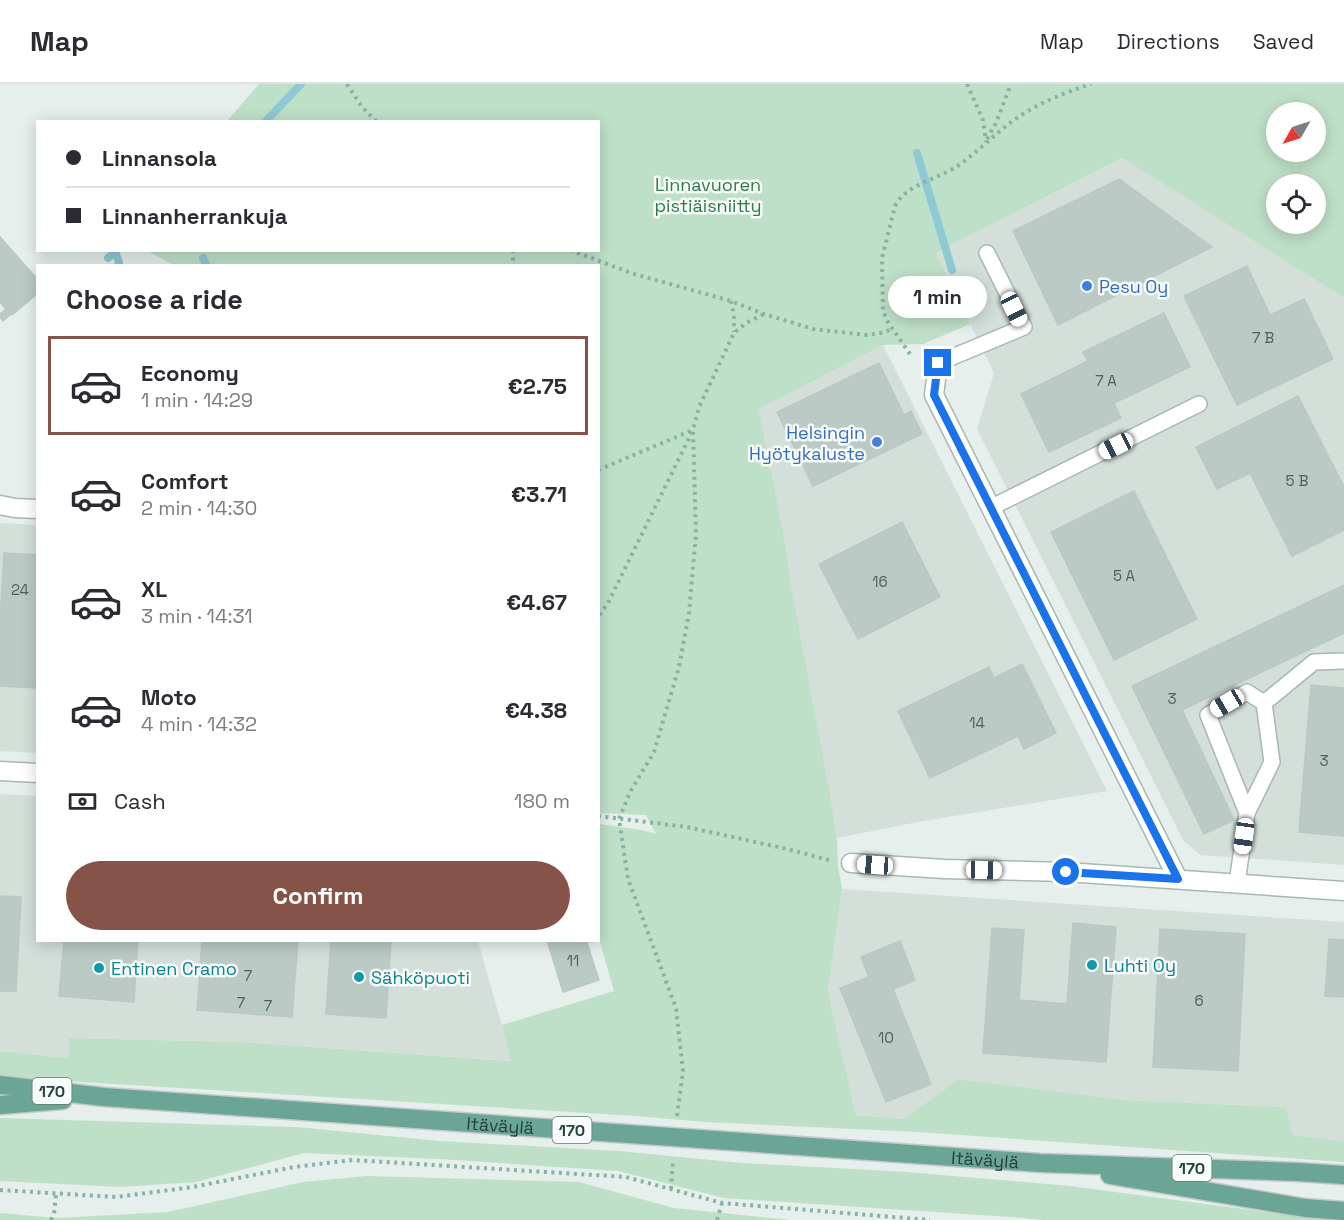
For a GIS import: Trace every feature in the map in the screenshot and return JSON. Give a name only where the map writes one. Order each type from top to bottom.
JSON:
[{"type":"main road","name":"Itäväylä","points":[[0,1085],[104,1097],[1040,1163],[1344,1175]]},
{"type":"main road","name":"Itäväylä","points":[[0,1105],[104,1097]]},
{"type":"main road","name":"Itäväylä","points":[[1040,1163],[1305,1208],[1344,1211]]},
{"type":"street","points":[[938,363],[934,395],[1178,879]]},
{"type":"street","points":[[0,505],[36,509]]},
{"type":"street","points":[[0,771],[36,773]]},
{"type":"street","points":[[851,863],[922,868],[1066,872],[1344,891]]},
{"type":"lane","points":[[938,363],[1023,327],[987,254]]},
{"type":"lane","points":[[990,508],[1199,404]]},
{"type":"lane","points":[[1264,703],[1314,662],[1344,661]]},
{"type":"lane","points":[[1237,883],[1247,813],[1272,762],[1264,703],[1247,692],[1208,715],[1247,813]]},
{"type":"path","points":[[347,84],[362,107],[375,120]]},
{"type":"path","points":[[967,84],[983,120],[986,142]]},
{"type":"path","points":[[986,142],[1011,84]]},
{"type":"path","points":[[910,354],[892,329],[884,310],[882,258],[895,206],[899,199],[909,190],[959,165],[1027,111],[1091,84]]},
{"type":"path","points":[[575,252],[634,274],[731,301],[813,329],[866,335],[892,329]]},
{"type":"path","points":[[731,301],[734,333]]},
{"type":"path","points":[[600,614],[608,603],[693,430],[699,407],[734,333],[746,323],[764,314]]},
{"type":"path","points":[[600,469],[693,430]]},
{"type":"path","points":[[671,1189],[683,1071],[676,1008],[628,879],[619,819],[630,792],[654,752],[679,667],[689,614],[696,534],[693,430]]},
{"type":"path","points":[[600,816],[687,827],[823,859],[851,863]]},
{"type":"path","points":[[0,1190],[116,1197],[193,1187],[294,1167],[353,1160],[626,1177],[722,1203],[930,1220]]},
{"type":"path","points":[[51,1220],[54,1214],[56,1194]]},
{"type":"path","points":[[717,1220],[722,1203]]},
{"type":"shaded area","points":[[1124,158],[1344,298],[1344,865],[1200,855],[1183,840],[977,429],[994,373],[936,253]]},
{"type":"shaded area","points":[[883,345],[1107,791],[918,822],[837,838],[786,547],[759,409]]},
{"type":"shaded area","points":[[0,523],[36,525],[36,753],[0,751]]},
{"type":"shaded area","points":[[0,794],[36,796],[36,942],[478,942],[512,1061],[243,1042],[70,1038],[70,1058],[0,1051]]},
{"type":"shaded area","points":[[842,889],[1344,922],[1344,1141],[1293,1135],[1286,1107],[1124,1100],[959,1079],[903,1119],[856,1115],[828,992]]},
{"type":"green space","name":"Linnavuoren pistiäisniitty","points":[[259,84],[1344,84],[1344,298],[1123,158],[936,253],[970,324],[923,344],[883,345],[759,409],[786,547],[837,838],[842,889],[828,992],[856,1115],[903,1119],[959,1079],[1124,1100],[1286,1107],[1293,1135],[1344,1141],[1344,1162],[918,1132],[704,1122],[0,1077],[0,1051],[69,1058],[69,1038],[243,1042],[511,1061],[502,1025],[614,991],[600,942],[600,824],[656,834],[646,815],[600,813],[600,264],[172,264],[149,252],[600,252],[600,120],[228,120]]},
{"type":"green space","points":[[0,1118],[297,1127],[440,1141],[619,1151],[742,1163],[907,1172],[1070,1186],[1326,1220],[1043,1220],[724,1198],[618,1171],[304,1153],[196,1182],[121,1187],[0,1181]]},
{"type":"green space","points":[[367,1176],[579,1182],[674,1208],[791,1220],[0,1220],[0,1213],[57,1218],[168,1212],[303,1182]]},
{"type":"building","name":"Pesu Oy","points":[[1119,179],[1212,247],[1058,325],[1013,231]]},
{"type":"building","points":[[0,237],[36,278],[36,295],[3,321],[0,314],[6,309],[0,302]]},
{"type":"building","points":[[1247,266],[1270,315],[1304,299],[1333,359],[1237,405],[1184,296]]},
{"type":"building","points":[[1164,313],[1190,367],[1114,403],[1121,418],[1049,452],[1021,394],[1088,361],[1083,352]]},
{"type":"building","points":[[879,363],[904,415],[911,411],[922,434],[813,486],[777,412]]},
{"type":"building","points":[[1298,396],[1344,487],[1344,530],[1292,556],[1250,473],[1217,489],[1196,447]]},
{"type":"building","points":[[1134,491],[1197,619],[1114,660],[1051,532]]},
{"type":"building","points":[[902,522],[940,597],[858,639],[819,564]]},
{"type":"building","points":[[4,553],[36,555],[36,688],[0,686],[0,622]]},
{"type":"building","points":[[1344,585],[1344,633],[1182,710],[1234,820],[1204,834],[1132,686]]},
{"type":"building","points":[[1022,664],[1056,733],[1024,749],[1018,736],[930,778],[898,711],[989,667],[994,678]]},
{"type":"building","points":[[1311,685],[1344,688],[1344,836],[1299,832]]},
{"type":"building","points":[[0,896],[21,897],[16,991],[0,991]]},
{"type":"building","name":"Luhti Oy","points":[[1073,923],[1116,927],[1106,1062],[983,1053],[992,928],[1024,930],[1019,1000],[1067,1004]]},
{"type":"building","points":[[1160,929],[1245,934],[1238,1071],[1153,1067]]},
{"type":"building","points":[[1329,939],[1344,940],[1344,997],[1325,996]]},
{"type":"building","points":[[900,941],[915,980],[893,989],[931,1084],[886,1102],[840,988],[869,977],[861,957]]},
{"type":"building","name":"Entinen Cramo","points":[[64,942],[138,942],[134,1002],[59,996]]},
{"type":"building","points":[[202,942],[298,942],[292,1017],[197,1010]]},
{"type":"building","name":"Sähköpuoti","points":[[331,942],[391,942],[386,1018],[326,1014]]},
{"type":"building","points":[[548,942],[587,942],[599,980],[563,992]]},
{"type":"waterway","points":[[267,120],[301,84]]},
{"type":"waterway","points":[[917,153],[952,270]]},
{"type":"waterway","points":[[108,258],[115,252]]},
{"type":"waterway","points":[[115,252],[118,264]]},
{"type":"waterway","points":[[203,258],[206,264]]},
{"type":"place","name":"Pesu Oy","points":[[1087,286]]},
{"type":"place","name":"Helsingin Hyötykaluste","points":[[877,442]]},
{"type":"place","name":"Luhti Oy","points":[[1092,965]]},
{"type":"place","name":"Entinen Cramo","points":[[99,968]]},
{"type":"place","name":"Sähköpuoti","points":[[359,977]]},
{"type":"route","points":[[938,363],[934,395],[1178,879],[1066,872]]}]
